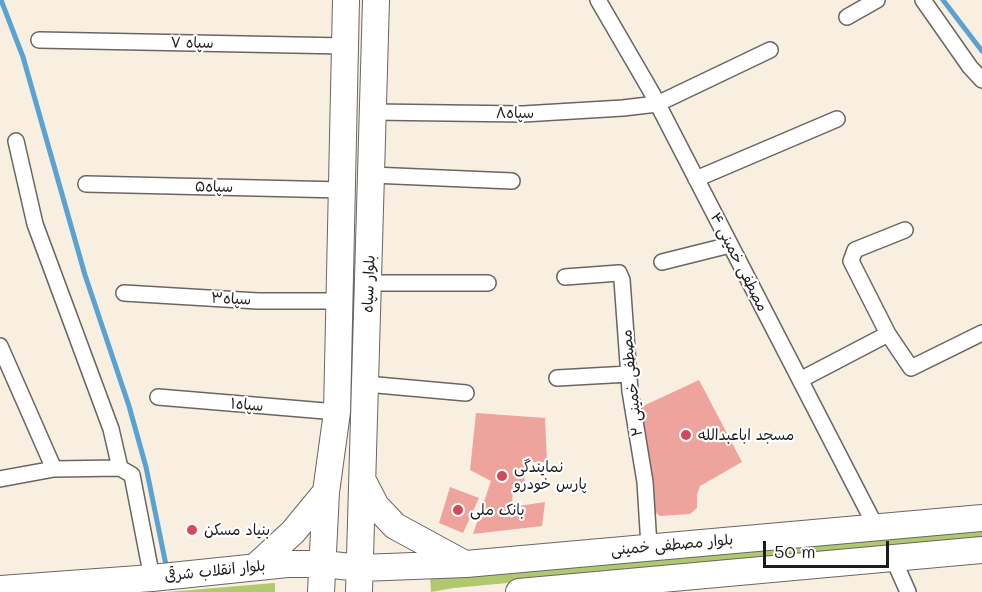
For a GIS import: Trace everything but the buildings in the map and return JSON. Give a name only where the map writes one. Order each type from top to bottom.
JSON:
[{"type":"main road","name":"بلوار سپاه","points":[[321,592],[326,502],[337,412],[346,0]]},
{"type":"main road","name":"بلوار سپاه","points":[[360,580],[376,0]]},
{"type":"main road","points":[[363,482],[376,506],[395,526],[466,564]]},
{"type":"main road","points":[[255,567],[326,502],[363,510]]},
{"type":"main road","name":"بلوار مصطفی خمینی","points":[[360,580],[466,564],[982,518]]},
{"type":"main road","points":[[519,592],[578,589],[982,550]]},
{"type":"main road","name":"بلوار انقلاب شرقی","points":[[0,589],[152,578],[287,564],[323,564],[360,580]]},
{"type":"street","name":"مصطفی خمینی ۴","points":[[598,0],[657,104],[876,527]]},
{"type":"street","points":[[847,17],[877,0]]},
{"type":"street","points":[[923,0],[970,67],[982,80]]},
{"type":"street","name":"سپاه ۷","points":[[39,40],[345,46]]},
{"type":"street","name":"سپاه۸","points":[[373,112],[523,114],[657,104],[770,50]]},
{"type":"street","points":[[696,179],[837,119]]},
{"type":"street","points":[[16,141],[35,224],[101,400],[111,429],[120,468]]},
{"type":"street","points":[[372,175],[512,181]]},
{"type":"street","name":"سپاه۵","points":[[86,184],[342,190]]},
{"type":"street","points":[[905,230],[855,250],[851,261],[888,334],[911,368],[982,333]]},
{"type":"street","points":[[662,262],[730,245]]},
{"type":"street","name":"مصطفی خمینی ۲","points":[[565,277],[619,273],[622,280],[629,374],[645,483],[649,546]]},
{"type":"street","points":[[369,284],[488,283]]},
{"type":"street","name":"سپاه۳","points":[[124,293],[258,301],[339,301]]},
{"type":"street","points":[[800,380],[888,334]]},
{"type":"street","points":[[0,346],[54,469]]},
{"type":"street","points":[[557,378],[629,374]]},
{"type":"street","points":[[366,384],[466,393]]},
{"type":"street","name":"سپاه۱","points":[[158,397],[337,412]]},
{"type":"street","points":[[0,479],[54,469],[120,468],[132,476],[152,578]]},
{"type":"street","points":[[893,558],[908,592]]},
{"type":"green space","points":[[982,528],[982,538],[431,592],[430,574],[452,578]]},
{"type":"green space","points":[[274,583],[275,592],[167,592]]},
{"type":"waterway","points":[[1,0],[23,57],[85,275],[129,406],[146,467],[167,570]]},
{"type":"waterway","points":[[943,0],[982,51]]},
{"type":"place","name":"مسجد اباعبدالله","points":[[686,435]]},
{"type":"place","name":"نمایندگی پارس خودرو","points":[[502,476]]},
{"type":"place","name":"بانک ملی","points":[[458,510]]},
{"type":"place","name":"بنیاد مسکن","points":[[192,530]]}]
